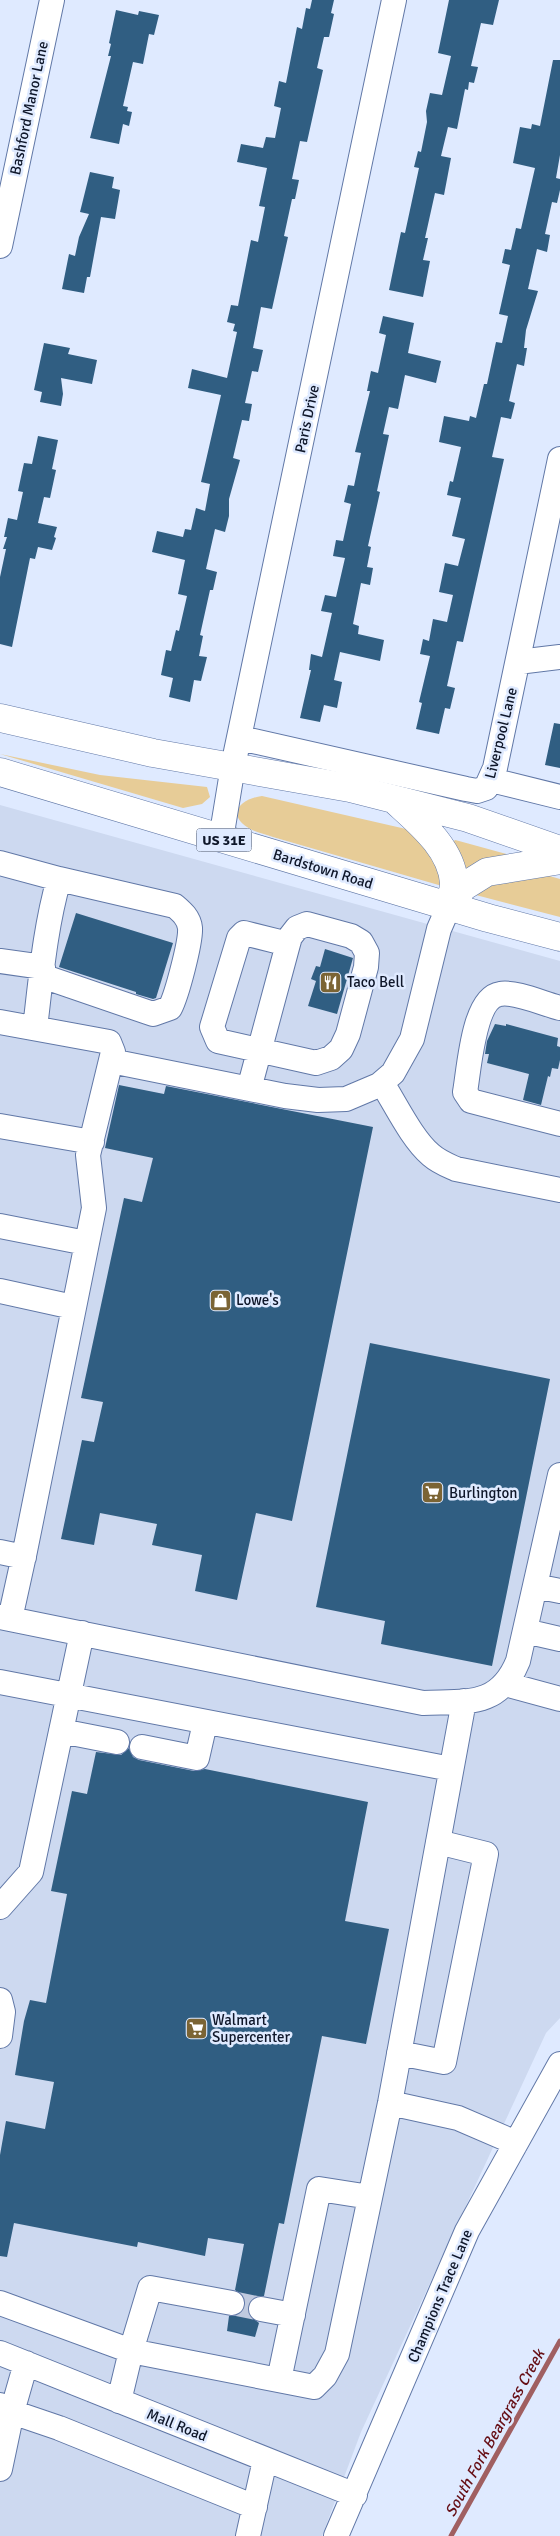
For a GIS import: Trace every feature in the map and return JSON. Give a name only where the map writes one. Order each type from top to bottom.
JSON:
[{"type":"main road","points":[[0,718],[153,753],[350,788],[468,818],[560,850]]},
{"type":"main road","name":"Bardstown Road","points":[[0,772],[221,839],[560,937]]},
{"type":"main road","points":[[394,799],[432,835],[451,867],[454,885],[449,906]]},
{"type":"main road","points":[[449,906],[463,887],[487,872],[560,860]]},
{"type":"street","name":"Bashford Manor Lane","points":[[0,246],[52,0]]},
{"type":"street","name":"Paris Drive","points":[[221,839],[233,766],[394,0]]},
{"type":"street","name":"Liverpool Lane","points":[[240,738],[466,789],[477,791],[486,788],[491,780],[518,662],[551,543],[560,459]]},
{"type":"street","points":[[518,662],[560,657]]},
{"type":"street","points":[[491,780],[560,796]]},
{"type":"street","points":[[0,863],[175,906],[186,915],[190,928],[176,997],[170,1008],[153,1014],[42,972],[0,962]]},
{"type":"street","points":[[35,1028],[51,905],[60,879]]},
{"type":"street","points":[[111,1061],[318,1100],[346,1099],[382,1083],[393,1073],[412,1039],[439,928],[449,906]]},
{"type":"street","points":[[249,1088],[259,1051],[288,944],[290,937],[297,928],[307,924],[351,936],[361,942],[367,953],[366,967],[348,1034],[341,1049],[331,1058],[316,1062],[259,1051],[218,1041],[212,1027],[239,938],[244,933],[288,944]]},
{"type":"street","points":[[560,1008],[508,993],[497,994],[490,999],[482,1008],[476,1030],[466,1092],[471,1101],[560,1124]]},
{"type":"street","points":[[0,1022],[109,1042],[113,1052],[88,1156],[94,1208],[24,1557],[5,1618],[423,1703],[481,1700],[510,1679],[518,1661],[535,1586],[553,1540],[559,1484]]},
{"type":"street","points":[[382,1083],[430,1155],[441,1162],[456,1168],[560,1190]]},
{"type":"street","points":[[0,1126],[92,1142]]},
{"type":"street","points":[[0,1226],[86,1243]]},
{"type":"street","points":[[0,1291],[73,1307]]},
{"type":"street","points":[[0,1552],[24,1557]]},
{"type":"street","points":[[535,1586],[560,1591]]},
{"type":"street","points":[[525,1631],[560,1639]]},
{"type":"street","points":[[0,1907],[31,1872],[82,1633]]},
{"type":"street","points":[[0,1682],[69,1697],[451,1769]]},
{"type":"street","points":[[505,1684],[560,1699]]},
{"type":"street","points":[[0,2303],[132,2351],[314,2387],[325,2376],[337,2354],[390,2103],[464,1701]]},
{"type":"street","points":[[142,1747],[197,1758],[206,1723]]},
{"type":"street","points":[[61,1731],[117,1742]]},
{"type":"street","points":[[399,2053],[444,2062],[486,1854],[438,1842]]},
{"type":"street","points":[[0,2000],[3,2012],[0,2036]]},
{"type":"street","name":"Champions Trace Lane","points":[[336,2536],[467,2231],[560,2064]]},
{"type":"street","points":[[390,2103],[458,2118],[516,2142]]},
{"type":"street","points":[[279,2380],[320,2189],[370,2197]]},
{"type":"street","points":[[119,2401],[150,2288],[232,2303]]},
{"type":"street","points":[[262,2308],[293,2315]]},
{"type":"street","name":"Mall Road","points":[[0,2353],[355,2495]]},
{"type":"street","points":[[0,2469],[6,2408],[26,2363]]},
{"type":"street","points":[[6,2408],[255,2507]]},
{"type":"street","points":[[248,2536],[265,2460]]},
{"type":"shaded area","points":[[0,754],[100,775],[207,787],[210,797],[202,804],[183,808]]},
{"type":"shaded area","points":[[262,796],[406,829],[425,847],[437,869],[442,886],[250,829],[241,821],[237,811],[239,807],[249,800]]},
{"type":"shaded area","points":[[0,805],[560,961],[560,2018],[546,2033],[361,2432],[322,2536],[0,2536]]},
{"type":"shaded area","points":[[455,840],[521,858],[467,873],[453,842]]},
{"type":"shaded area","points":[[539,873],[560,879],[560,917],[472,894],[477,885]]},
{"type":"building","points":[[312,0],[334,0],[331,13],[334,14],[329,37],[324,37],[317,68],[323,70],[307,142],[300,141],[292,179],[299,180],[295,199],[292,199],[284,236],[288,237],[272,309],[261,307],[253,348],[263,350],[258,372],[252,371],[245,403],[252,404],[249,421],[242,420],[233,458],[240,460],[229,499],[229,516],[225,532],[215,529],[206,569],[217,572],[213,590],[210,590],[200,635],[203,636],[199,656],[207,657],[201,681],[194,680],[190,702],[169,697],[173,678],[161,675],[166,650],[171,651],[176,630],[179,631],[187,596],[178,594],[185,560],[152,552],[157,531],[183,537],[185,529],[191,530],[196,508],[205,511],[210,484],[201,482],[221,395],[188,388],[192,369],[227,378],[237,332],[233,331],[235,324],[227,322],[231,305],[238,306],[251,240],[258,242],[265,207],[259,206],[267,168],[237,162],[241,144],[263,148],[266,137],[275,138],[281,108],[274,106],[279,81],[286,83],[297,27],[302,29],[306,8],[310,9]]},
{"type":"building","points":[[449,0],[499,0],[493,25],[481,23],[471,66],[478,67],[474,83],[469,82],[468,90],[465,89],[457,129],[448,127],[441,156],[451,158],[444,195],[435,193],[425,238],[428,238],[423,260],[430,261],[423,297],[389,290],[401,232],[405,233],[419,168],[414,167],[418,151],[421,152],[430,93],[442,95],[451,56],[438,53]]},
{"type":"building","points":[[116,10],[138,15],[139,11],[159,15],[154,35],[149,34],[143,64],[133,62],[123,106],[128,107],[127,111],[132,112],[129,126],[123,124],[119,144],[90,138],[111,56],[108,56],[111,44],[109,43]]},
{"type":"building","points":[[553,60],[560,60],[560,155],[556,178],[560,179],[560,190],[557,203],[552,202],[545,234],[550,235],[547,252],[537,249],[528,289],[538,291],[526,330],[524,348],[527,348],[524,366],[517,364],[509,401],[515,403],[511,419],[501,417],[492,457],[504,459],[463,642],[457,641],[447,686],[455,688],[450,709],[445,708],[439,734],[416,729],[422,703],[419,702],[430,656],[420,654],[423,639],[429,641],[433,619],[447,622],[453,595],[439,592],[445,563],[458,566],[465,539],[452,536],[461,498],[447,495],[450,481],[453,482],[461,447],[439,442],[444,416],[469,421],[470,416],[476,418],[484,384],[487,384],[496,342],[502,343],[508,316],[499,314],[510,265],[502,263],[505,249],[511,250],[516,228],[521,229],[535,168],[513,163],[520,127],[531,129],[532,124],[540,126]]},
{"type":"building","points":[[90,172],[114,177],[112,188],[120,190],[115,219],[101,217],[90,277],[87,277],[84,293],[62,289],[69,254],[75,256],[79,237],[89,214],[80,212]]},
{"type":"building","points":[[383,316],[414,323],[408,353],[441,361],[436,383],[405,375],[398,409],[389,407],[383,434],[389,435],[377,491],[380,492],[368,546],[371,547],[367,567],[373,568],[370,585],[361,583],[353,624],[359,626],[358,634],[384,640],[380,661],[340,652],[334,680],[342,682],[337,708],[324,705],[320,722],[300,718],[311,670],[309,670],[311,654],[322,657],[332,613],[321,611],[325,595],[336,597],[345,558],[333,556],[336,540],[343,541],[351,504],[344,502],[348,485],[354,486],[361,453],[355,452],[370,391],[367,391],[371,371],[378,373],[386,335],[379,333]]},
{"type":"building","points":[[44,343],[70,348],[68,354],[97,360],[92,384],[61,378],[63,394],[61,406],[40,402],[42,392],[34,390]]},
{"type":"building","points":[[38,436],[58,440],[52,469],[56,470],[50,498],[44,497],[38,523],[57,527],[54,537],[56,538],[52,550],[38,547],[35,559],[30,558],[12,647],[0,644],[0,577],[6,549],[3,549],[7,537],[4,537],[8,518],[17,520],[23,492],[18,491],[24,463],[32,464]]},
{"type":"building","points":[[554,723],[560,724],[560,768],[545,765]]},
{"type":"building","points":[[76,913],[173,943],[156,998],[153,999],[136,994],[136,992],[59,967]]},
{"type":"building","name":"Taco Bell","points":[[325,949],[353,958],[337,1014],[308,1006],[316,981],[311,979],[316,966],[320,967]]},
{"type":"building","points":[[495,1024],[506,1026],[506,1024],[558,1038],[557,1046],[560,1047],[560,1060],[558,1069],[552,1068],[550,1077],[548,1076],[541,1105],[523,1100],[529,1074],[487,1063],[489,1054],[485,1054],[487,1041]]},
{"type":"building","name":"Lowe's","points":[[119,1085],[164,1094],[166,1086],[373,1127],[292,1521],[256,1513],[237,1600],[195,1591],[202,1555],[152,1545],[157,1524],[100,1513],[94,1545],[61,1539],[82,1440],[94,1442],[103,1402],[81,1398],[124,1198],[142,1202],[153,1158],[105,1148]]},
{"type":"building","name":"Burlington","points":[[370,1343],[550,1379],[492,1666],[381,1644],[385,1621],[316,1607]]},
{"type":"building","name":"Walmart Supercenter","points":[[129,1748],[133,1757],[139,1760],[194,1771],[205,1769],[368,1802],[345,1921],[389,1929],[366,2044],[322,2036],[284,2224],[279,2223],[264,2296],[256,2296],[248,2306],[248,2314],[259,2323],[255,2337],[227,2331],[229,2316],[237,2316],[245,2306],[245,2298],[235,2290],[244,2244],[208,2238],[205,2256],[138,2242],[137,2247],[14,2223],[7,2257],[0,2256],[0,2155],[6,2121],[45,2129],[54,2082],[15,2075],[24,2021],[30,2000],[46,2003],[67,1894],[51,1891],[72,1791],[87,1794],[96,1752],[121,1755]]},
{"type":"waterway","name":"South Fork Beargrass Creek","points":[[451,2536],[560,2341]]},
{"type":"tunnel","points":[[232,2303],[261,2309]]},
{"type":"place","name":"Taco Bell","points":[[331,982]]},
{"type":"place","name":"Lowe's","points":[[220,1300]]},
{"type":"place","name":"Burlington","points":[[433,1493]]},
{"type":"place","name":"Walmart Supercenter","points":[[196,2029]]}]
